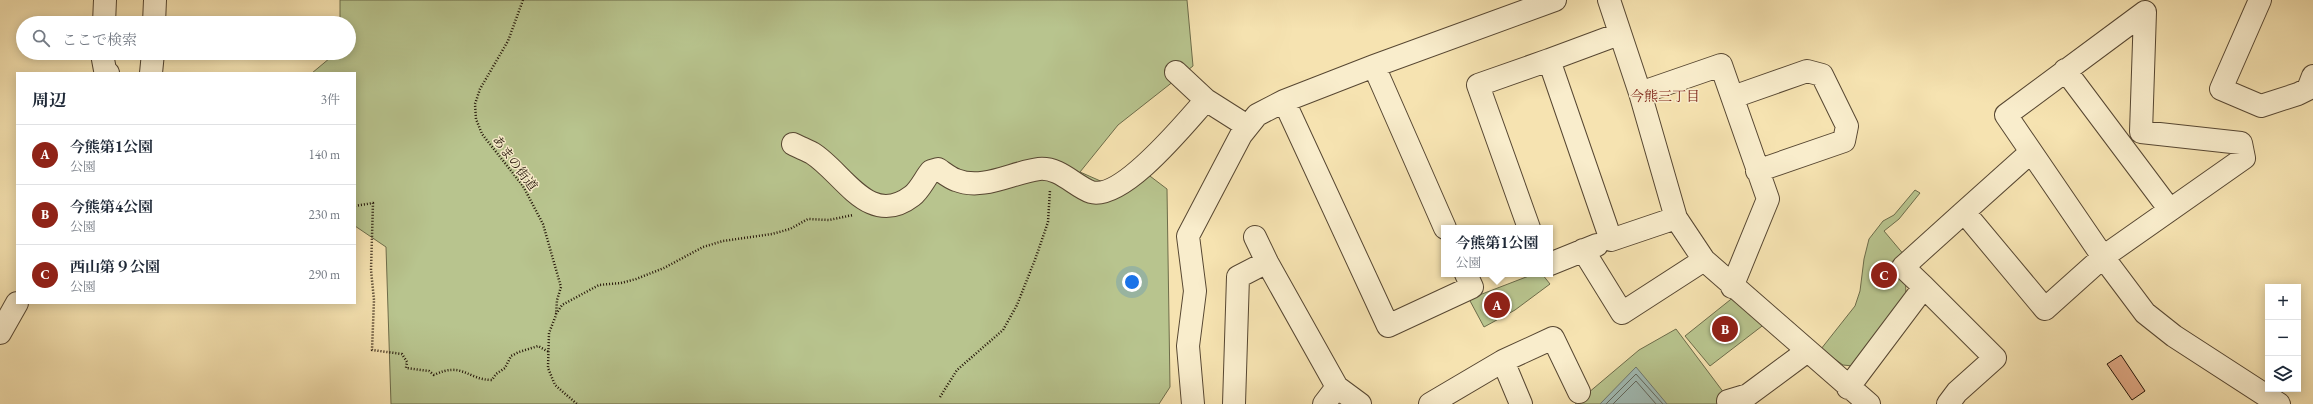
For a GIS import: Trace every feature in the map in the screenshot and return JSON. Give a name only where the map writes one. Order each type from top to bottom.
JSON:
[{"type":"street","points":[[104,16],[105,0]]},
{"type":"street","points":[[154,16],[155,0]]},
{"type":"street","points":[[1193,404],[1188,346],[1195,291],[1188,236],[1240,135],[1247,126],[1257,115],[1284,101],[1374,66],[1555,0]]},
{"type":"street","points":[[1610,0],[1619,34],[1640,93],[1676,218],[1704,260],[1732,287],[1848,388],[1869,404]]},
{"type":"street","points":[[2260,0],[2221,89],[2261,106],[2298,94],[2308,89],[2313,76]]},
{"type":"street","points":[[2141,132],[2146,12],[2065,70],[2006,115],[2103,257],[2145,313],[2174,336],[2279,404]]},
{"type":"street","points":[[1528,225],[1478,85],[1619,34]]},
{"type":"street","points":[[151,72],[152,60]]},
{"type":"street","points":[[1549,60],[1611,240]]},
{"type":"street","points":[[1640,93],[1721,65],[1768,199],[1732,287]]},
{"type":"street","points":[[1374,66],[1445,225]]},
{"type":"street","points":[[2065,70],[2123,145],[2170,210]]},
{"type":"street","points":[[1733,97],[1807,71],[1822,75],[1847,126],[1844,141],[1757,171]]},
{"type":"street","points":[[1176,72],[1206,100],[1247,126]]},
{"type":"street","points":[[793,144],[813,154],[856,194],[873,204],[896,205],[913,195],[930,171],[938,169],[956,180],[970,183],[998,181],[1041,169],[1056,173],[1092,192],[1108,192],[1133,177],[1206,100]]},
{"type":"street","points":[[1284,101],[1388,326],[1472,287],[1467,277]]},
{"type":"street","points":[[1964,212],[2045,309],[2103,257],[2244,158],[2242,143],[2141,132],[2123,145]]},
{"type":"street","points":[[1948,404],[1957,392],[1995,358],[1903,267],[2031,152]]},
{"type":"street","points":[[1553,263],[1583,250],[1676,218]]},
{"type":"street","points":[[1255,237],[1267,262],[1337,387],[1360,404]]},
{"type":"street","points":[[1583,250],[1622,313],[1704,260]]},
{"type":"street","points":[[1234,404],[1238,277],[1267,262]]},
{"type":"street","points":[[1848,388],[1924,287]]},
{"type":"street","points":[[0,333],[16,304]]},
{"type":"street","points":[[1430,404],[1503,361],[1553,338],[1579,392]]},
{"type":"street","points":[[1728,401],[1748,395],[1806,352]]},
{"type":"street","points":[[1503,361],[1521,404]]},
{"type":"street","points":[[1324,404],[1337,387]]},
{"type":"path","name":"あまの街道","points":[[523,0],[508,41],[480,90],[476,104],[476,118],[482,134],[523,186],[543,224],[561,287],[557,300],[556,315],[549,333],[548,368],[555,385],[577,404]]},
{"type":"path","points":[[940,397],[957,370],[1003,330],[1017,305],[1048,222],[1049,192],[1056,173]]},
{"type":"path","points":[[356,206],[373,203],[371,270],[374,300],[372,350],[402,354],[407,362],[406,368],[430,371],[434,375],[450,370],[462,370],[485,380],[492,380],[496,374],[505,368],[511,356],[519,352],[538,346],[549,352]]},
{"type":"path","points":[[556,315],[562,305],[599,285],[620,284],[636,279],[664,268],[703,247],[723,241],[772,234],[790,229],[808,218],[829,220],[851,215],[863,211],[873,204]]},
{"type":"green space","points":[[340,0],[1187,0],[1193,66],[1118,125],[1080,172],[1105,183],[1142,170],[1167,189],[1170,387],[1159,404],[391,404],[386,247],[356,227],[356,72],[313,72],[328,60],[356,60],[356,16],[340,16]]},
{"type":"green space","points":[[1915,190],[1920,193],[1899,219],[1884,231],[1905,256],[1906,301],[1853,366],[1843,365],[1821,349],[1855,306],[1860,291],[1864,259],[1869,239],[1883,221],[1894,215]]},
{"type":"green space","points":[[1526,277],[1544,277],[1550,284],[1515,310],[1484,327],[1469,299]]},
{"type":"green space","points":[[1735,296],[1766,323],[1710,366],[1685,336]]},
{"type":"green space","points":[[1676,329],[1724,393],[1719,404],[1575,404],[1639,350]]},
{"type":"water","points":[[1636,367],[1667,404],[1600,404]]},
{"type":"building","points":[[2121,355],[2145,391],[2132,400],[2107,364]]},
{"type":"place","name":"西山第９公園","points":[[1884,275]]},
{"type":"place","name":"今熊第1公園","points":[[1497,305]]},
{"type":"place","name":"今熊第4公園","points":[[1725,329]]},
{"type":"district","name":"今熊三丁目","points":[[1665,96]]}]
